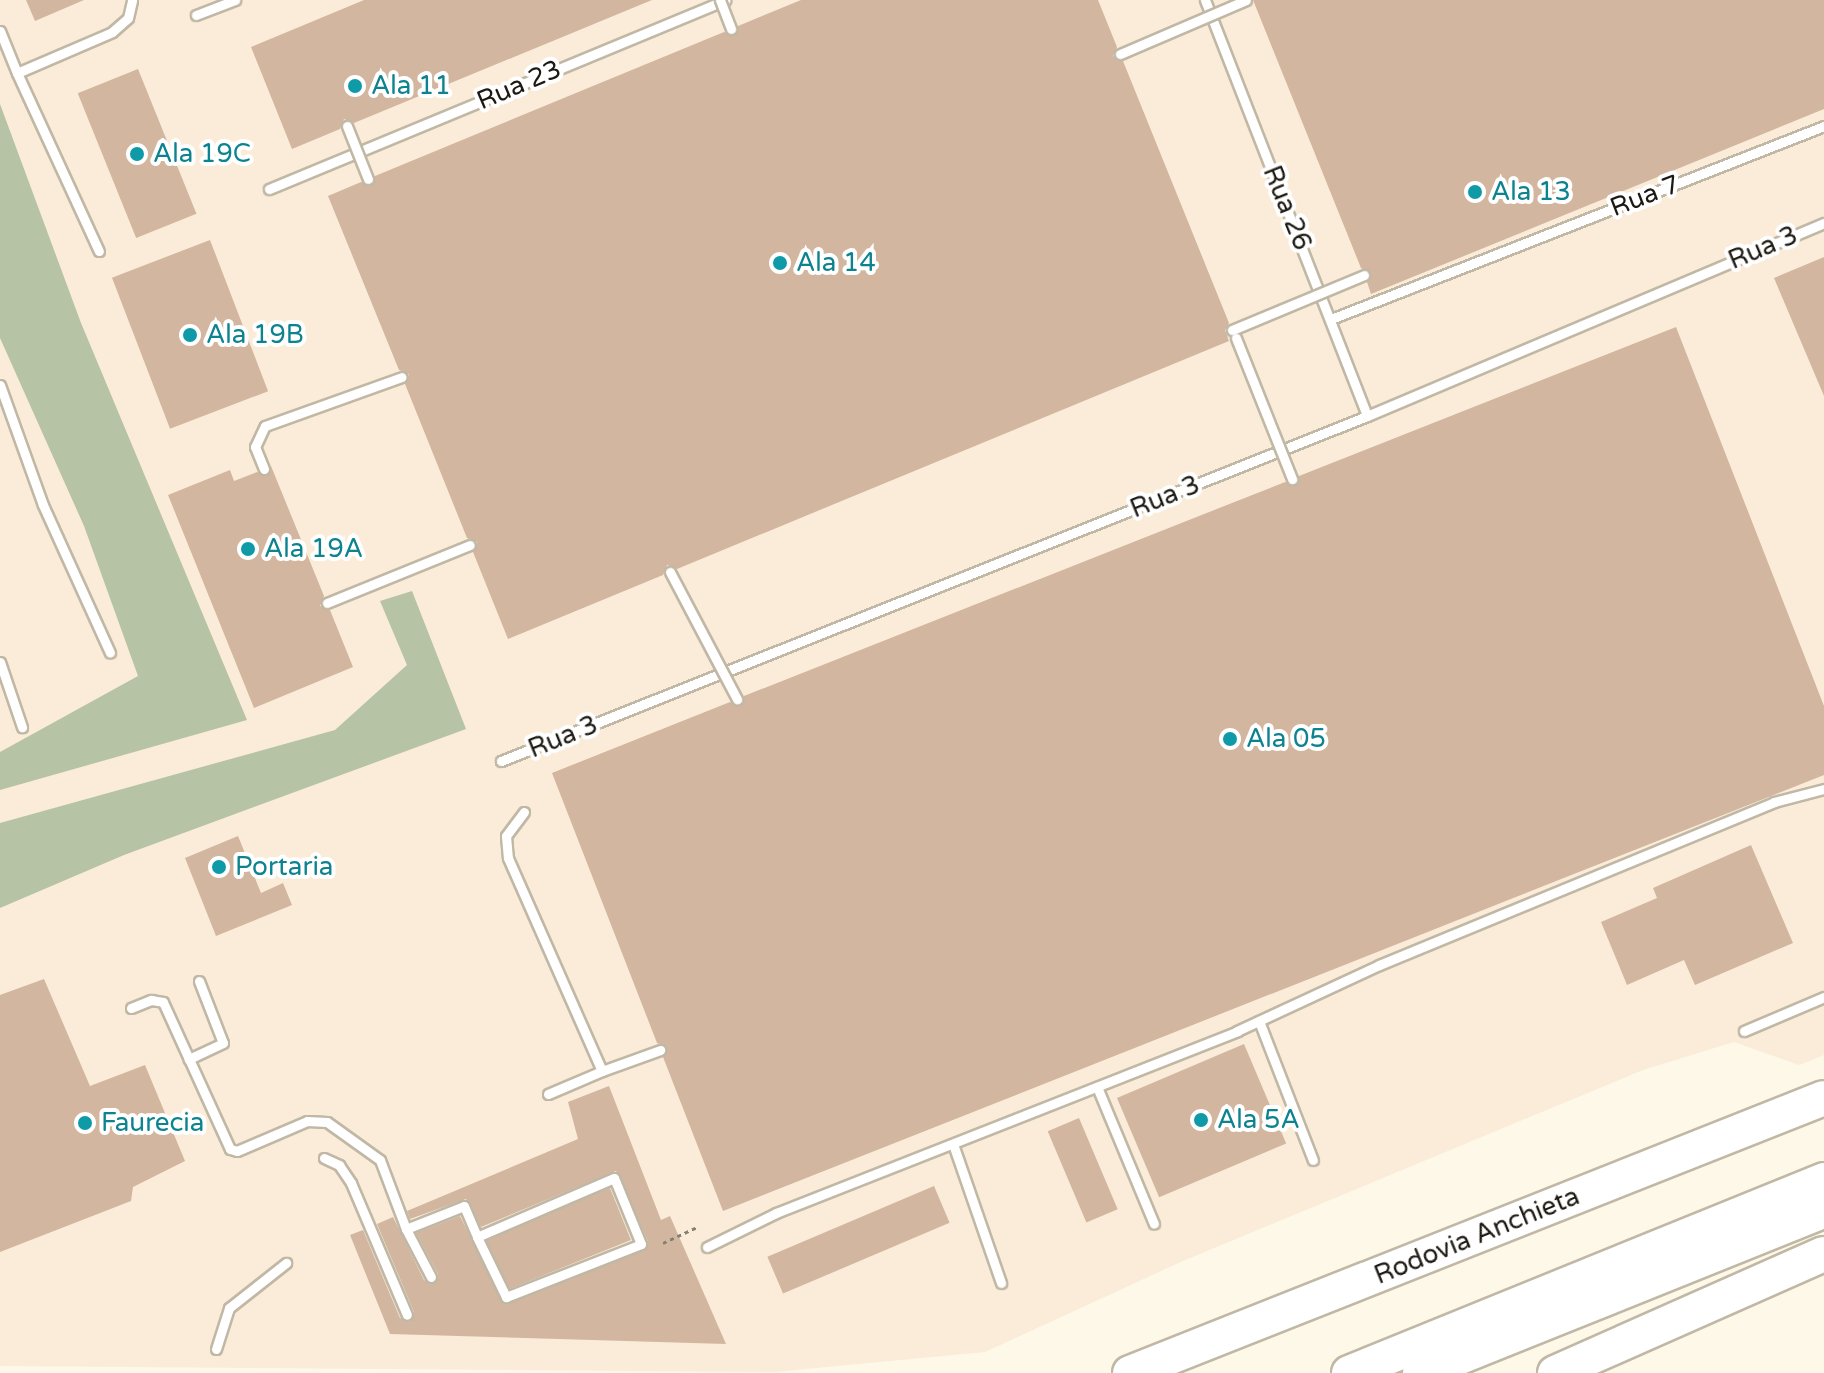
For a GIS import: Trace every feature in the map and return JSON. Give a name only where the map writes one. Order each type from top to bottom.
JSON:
[{"type":"highway","name":"Rodovia Anchieta","points":[[1130,1373],[1824,1098]]},
{"type":"highway","points":[[1349,1373],[1824,1180]]},
{"type":"highway","points":[[1420,1373],[1824,1211]]},
{"type":"highway","points":[[1555,1373],[1824,1254]]},
{"type":"lane","points":[[17,73],[112,32],[128,18],[132,0]]},
{"type":"lane","points":[[196,15],[235,0]]},
{"type":"lane","points":[[723,0],[731,29]]},
{"type":"lane","name":"Rua 23","points":[[269,189],[723,0]]},
{"type":"lane","name":"Rua 26","points":[[1205,0],[1367,416]]},
{"type":"lane","points":[[1120,54],[1246,0]]},
{"type":"lane","points":[[0,31],[99,251]]},
{"type":"lane","points":[[347,126],[368,179]]},
{"type":"lane","name":"Rua 7","points":[[1331,319],[1824,126]]},
{"type":"lane","name":"Rua 3","points":[[501,761],[1367,416],[1824,223]]},
{"type":"lane","points":[[1292,479],[1234,334],[1364,275]]},
{"type":"lane","points":[[264,469],[255,447],[265,426],[402,377]]},
{"type":"lane","points":[[0,385],[43,505],[110,653]]},
{"type":"lane","points":[[327,603],[470,545]]},
{"type":"lane","points":[[670,572],[737,699]]},
{"type":"lane","points":[[0,662],[22,727]]},
{"type":"lane","points":[[707,1247],[776,1213],[1259,1021],[1379,965],[1774,802],[1824,789]]},
{"type":"lane","points":[[524,812],[506,836],[513,870],[602,1071]]},
{"type":"lane","points":[[189,1059],[223,1043],[199,981]]},
{"type":"lane","points":[[1744,1031],[1824,997]]},
{"type":"lane","points":[[131,1008],[151,1000],[163,1002],[230,1149],[237,1151],[307,1121],[327,1122],[380,1160],[406,1229],[431,1277]]},
{"type":"lane","points":[[1259,1021],[1313,1160]]},
{"type":"lane","points":[[548,1094],[660,1050]]},
{"type":"lane","points":[[1097,1087],[1154,1224]]},
{"type":"lane","points":[[953,1144],[1001,1283]]},
{"type":"lane","points":[[324,1158],[339,1165],[351,1183],[407,1315]]},
{"type":"lane","points":[[406,1229],[464,1206],[477,1237],[506,1297],[641,1244],[614,1178],[477,1237]]},
{"type":"lane","points":[[216,1349],[229,1308],[286,1263]]},
{"type":"path","points":[[663,1243],[698,1227]]},
{"type":"shaded area","points":[[0,0],[1824,0],[1824,1055],[1799,1065],[1734,1042],[1643,1070],[1183,1261],[985,1352],[774,1372],[0,1366]]},
{"type":"green space","points":[[0,104],[81,323],[247,720],[0,790],[0,752],[138,676],[84,526],[0,338]]},
{"type":"green space","points":[[412,591],[466,729],[124,855],[0,908],[0,823],[335,730],[407,665],[380,601]]},
{"type":"building","points":[[26,0],[84,0],[35,21]]},
{"type":"building","name":"Ala 11","points":[[364,0],[652,0],[354,123],[344,119],[340,129],[292,149],[251,47]]},
{"type":"building","name":"Ala 14","points":[[801,0],[1098,0],[1117,47],[1113,56],[1123,61],[1229,323],[1225,330],[1229,341],[677,569],[667,565],[663,575],[508,639],[473,552],[477,542],[467,538],[405,384],[409,374],[399,370],[328,196],[361,182],[371,186],[375,176],[724,32],[734,36],[738,26]]},
{"type":"building","name":"Ala 13","points":[[1253,0],[1824,0],[1824,109],[1371,294],[1367,282],[1371,273],[1361,268]]},
{"type":"building","name":"Ala 19C","points":[[138,69],[196,214],[136,238],[78,93]]},
{"type":"building","name":"Ala 19B","points":[[210,240],[268,391],[170,429],[112,278]]},
{"type":"building","points":[[1824,257],[1824,396],[1774,278]]},
{"type":"building","name":"Ala 05","points":[[1676,327],[1824,706],[1824,775],[723,1211],[663,1057],[667,1047],[657,1043],[552,773],[730,702],[740,706],[744,696],[1285,482],[1294,486],[1299,476]]},
{"type":"building","name":"Ala 19A","points":[[271,466],[324,596],[320,606],[330,610],[353,667],[254,708],[168,495],[230,470],[234,481],[257,472],[266,476]]},
{"type":"building","name":"Portaria","points":[[238,836],[261,893],[283,883],[292,905],[216,936],[185,858]]},
{"type":"building","points":[[1751,845],[1793,943],[1695,985],[1684,960],[1627,985],[1601,922],[1657,898],[1653,888]]},
{"type":"building","name":"Faurecia","points":[[44,979],[90,1086],[145,1065],[185,1161],[133,1187],[131,1201],[0,1252],[0,995]]},
{"type":"building","name":"Ala 5A","points":[[1244,1044],[1286,1143],[1159,1197],[1117,1098]]},
{"type":"building","points":[[609,1086],[661,1220],[670,1216],[726,1344],[390,1334],[350,1235],[363,1230],[400,1318],[409,1322],[414,1312],[377,1224],[393,1217],[424,1280],[431,1284],[438,1274],[416,1233],[460,1216],[504,1304],[646,1249],[648,1241],[616,1171],[481,1227],[466,1199],[410,1219],[407,1211],[578,1139],[568,1102]]},
{"type":"building","points":[[1079,1118],[1118,1209],[1086,1222],[1048,1131]]},
{"type":"building","points":[[934,1186],[950,1223],[783,1294],[767,1257]]},
{"type":"building","points":[[610,1188],[631,1240],[507,1290],[486,1238]]},
{"type":"place","name":"Ala 11","points":[[355,86]]},
{"type":"place","name":"Ala 19C","points":[[137,154]]},
{"type":"place","name":"Ala 13","points":[[1475,192]]},
{"type":"place","name":"Ala 14","points":[[780,263]]},
{"type":"place","name":"Ala 19B","points":[[190,335]]},
{"type":"place","name":"Ala 19A","points":[[248,549]]},
{"type":"place","name":"Ala 05","points":[[1230,739]]},
{"type":"place","name":"Portaria","points":[[219,867]]},
{"type":"place","name":"Ala 5A","points":[[1201,1120]]},
{"type":"place","name":"Faurecia","points":[[85,1123]]}]
